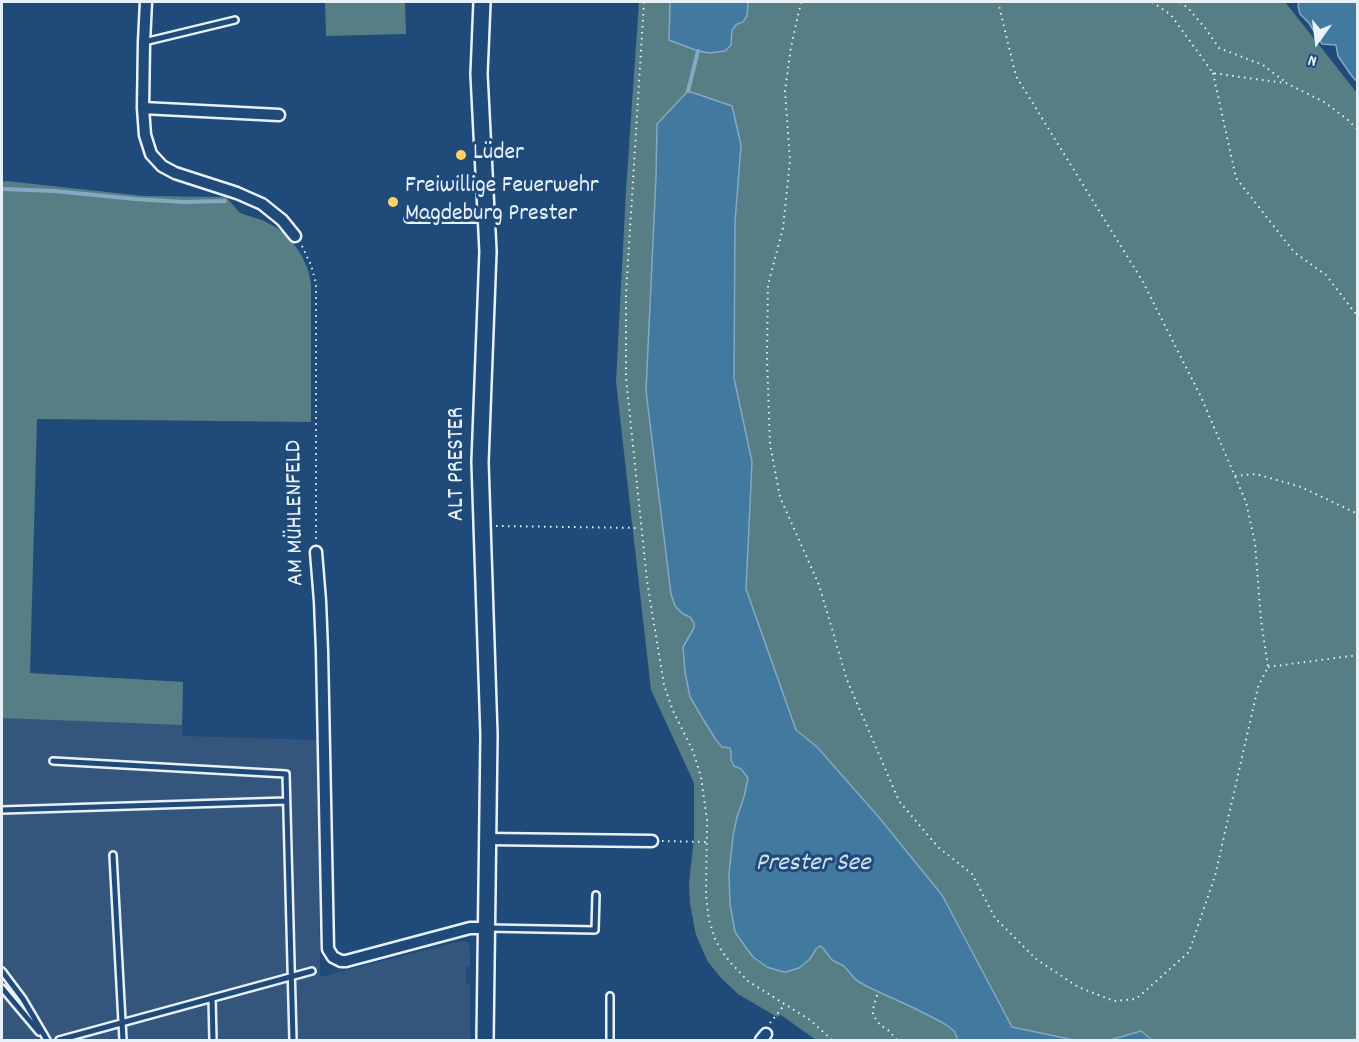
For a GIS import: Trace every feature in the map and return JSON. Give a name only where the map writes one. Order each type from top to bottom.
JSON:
[{"type":"main road","name":"ALT PRESTER","points":[[482,2],[479,74],[488,219],[480,462],[489,735],[485,1041]]},
{"type":"street","points":[[146,2],[144,129],[148,148],[154,158],[166,169],[181,176],[237,193],[262,204],[282,220],[295,236]]},
{"type":"street","points":[[143,108],[279,115]]},
{"type":"street","name":"AM MÜHLENFELD","points":[[316,552],[322,651],[327,945],[330,954],[337,960],[346,962],[470,928],[486,928]]},
{"type":"street","points":[[487,839],[652,841]]},
{"type":"lane","points":[[144,42],[235,20]]},
{"type":"lane","points":[[408,219],[488,219]]},
{"type":"lane","points":[[53,761],[286,774],[293,1041]]},
{"type":"lane","points":[[2,810],[286,801]]},
{"type":"lane","points":[[113,855],[123,1041]]},
{"type":"lane","points":[[486,928],[595,930],[596,895]]},
{"type":"lane","points":[[2,971],[23,999],[46,1041]]},
{"type":"lane","points":[[59,1041],[312,971]]},
{"type":"lane","points":[[2,988],[46,1041]]},
{"type":"lane","points":[[610,996],[610,1041]]},
{"type":"lane","points":[[212,998],[213,1041]]},
{"type":"path","points":[[644,2],[626,294],[626,378],[646,581],[664,686],[697,762],[704,799],[707,842],[707,912],[715,939],[739,973],[810,1020],[832,1041]]},
{"type":"path","points":[[801,2],[791,46],[785,91],[790,160],[783,228],[768,285],[767,358],[770,444],[780,497],[819,585],[847,680],[899,801],[938,848],[972,874],[995,918],[1036,959],[1078,987],[1114,1001],[1136,999],[1189,952],[1215,876],[1258,687],[1268,668],[1261,620],[1255,543],[1246,502],[1235,476],[1201,397],[1143,282],[1016,76],[998,2]]},
{"type":"path","points":[[1152,2],[1172,15],[1213,73],[1236,178],[1294,252],[1326,275],[1358,317]]},
{"type":"path","points":[[1180,2],[1206,29],[1219,48],[1263,65],[1286,83],[1324,102],[1358,130]]},
{"type":"path","points":[[1213,73],[1286,83]]},
{"type":"path","name":"AM MÜHLENFELD","points":[[295,236],[311,265],[316,284],[316,552]]},
{"type":"path","points":[[1235,476],[1256,474],[1301,487],[1358,514]]},
{"type":"path","points":[[481,526],[640,528]]},
{"type":"path","points":[[1268,668],[1358,655]]},
{"type":"path","points":[[652,841],[707,842]]},
{"type":"path","points":[[877,995],[873,1015],[897,1041]]},
{"type":"path","points":[[764,1037],[770,1024],[785,1004]]},
{"type":"path","points":[[1354,1041],[1358,1037]]},
{"type":"shaded area","points":[[2,672],[183,682],[183,736],[318,740],[320,977],[461,941],[468,942],[470,967],[466,967],[466,983],[470,984],[470,1040],[2,1040]]},
{"type":"green space","points":[[325,2],[405,2],[406,34],[326,36]]},
{"type":"green space","points":[[639,2],[670,2],[669,40],[710,53],[732,40],[734,27],[746,19],[748,2],[1285,2],[1357,93],[1357,1040],[1152,1040],[1141,1031],[1110,1040],[1074,1040],[1012,1027],[942,895],[877,815],[817,747],[796,730],[746,589],[752,462],[734,378],[735,222],[741,145],[657,124],[656,177],[666,555],[672,598],[694,623],[694,628],[683,647],[690,697],[716,740],[730,748],[737,768],[748,778],[733,836],[729,874],[730,904],[735,932],[761,963],[774,970],[810,959],[820,946],[832,960],[844,966],[856,980],[945,1024],[954,1031],[958,1040],[816,1040],[781,1015],[777,1017],[738,994],[708,962],[696,935],[690,904],[689,883],[694,838],[694,783],[651,690],[616,382]]},
{"type":"green space","points":[[2,182],[144,196],[226,197],[240,213],[262,220],[289,237],[308,270],[311,283],[311,422],[37,419],[30,673],[183,682],[182,725],[2,718]]},
{"type":"water","points":[[670,2],[748,2],[747,16],[732,30],[731,45],[725,51],[710,53],[698,51],[669,40]]},
{"type":"water","points":[[1299,2],[1357,2],[1357,82],[1338,56],[1336,45],[1322,44],[1309,23],[1300,14]]},
{"type":"water","name":"Prester See","points":[[688,91],[732,106],[741,145],[735,222],[734,378],[752,462],[746,589],[796,730],[817,747],[877,815],[942,895],[1012,1027],[1074,1040],[958,1040],[954,1031],[945,1024],[856,980],[844,966],[832,960],[820,946],[799,968],[786,972],[767,967],[753,957],[735,932],[730,904],[729,874],[733,836],[748,778],[741,769],[734,766],[730,748],[722,747],[716,740],[690,697],[683,647],[694,628],[694,623],[690,617],[675,606],[671,594],[646,391],[657,124]]},
{"type":"water","points":[[1141,1031],[1152,1040],[1110,1040]]},
{"type":"waterway","points":[[688,91],[698,51]]},
{"type":"waterway","points":[[2,189],[184,202],[225,201]]},
{"type":"place","name":"Lüder","points":[[461,155]]},
{"type":"place","name":"Freiwillige Feuerwehr Magdeburg Prester","points":[[393,202]]}]
